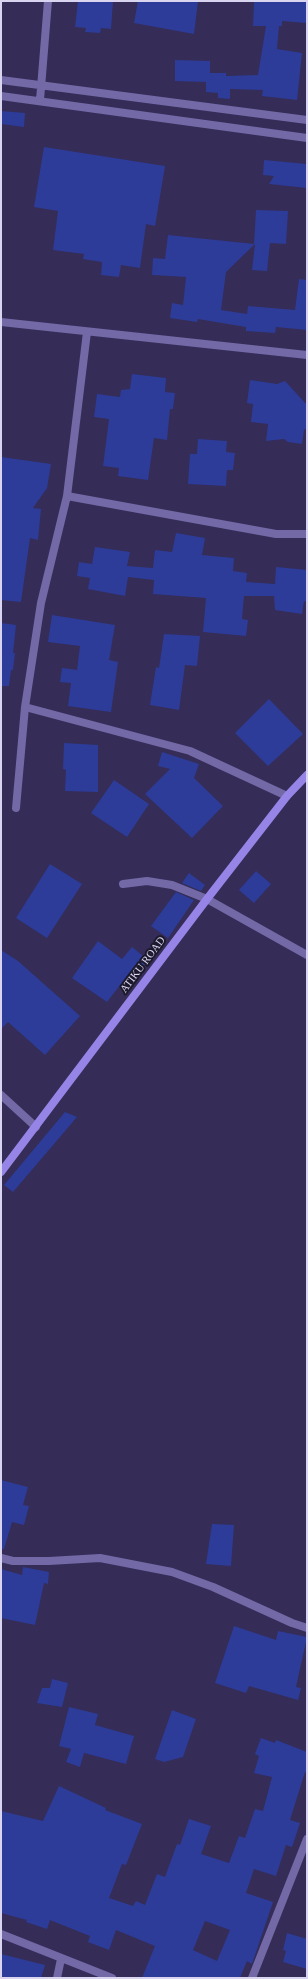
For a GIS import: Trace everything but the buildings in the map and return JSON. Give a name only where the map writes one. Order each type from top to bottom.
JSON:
[{"type":"street","points":[[40,100],[48,1]]},
{"type":"street","points":[[1,80],[307,120]]},
{"type":"street","points":[[1,96],[40,100],[307,138]]},
{"type":"street","points":[[1,322],[87,332],[199,342],[307,355]]},
{"type":"street","points":[[16,808],[25,707],[41,603],[67,496],[87,332]]},
{"type":"street","points":[[67,496],[276,534],[307,534]]},
{"type":"street","points":[[25,707],[190,751],[288,796]]},
{"type":"street","name":"ATIKU ROAD","points":[[1,1172],[207,899],[288,796],[307,775]]},
{"type":"street","points":[[123,884],[147,880],[172,885],[207,899],[307,955]]},
{"type":"street","points":[[1,1095],[36,1127]]},
{"type":"street","points":[[1,1558],[13,1561],[49,1561],[100,1558],[172,1572],[213,1587],[292,1623],[307,1628]]},
{"type":"street","points":[[252,1978],[307,1839]]},
{"type":"street","points":[[1,1934],[112,1978]]},
{"type":"street","points":[[57,1978],[61,1959]]}]
